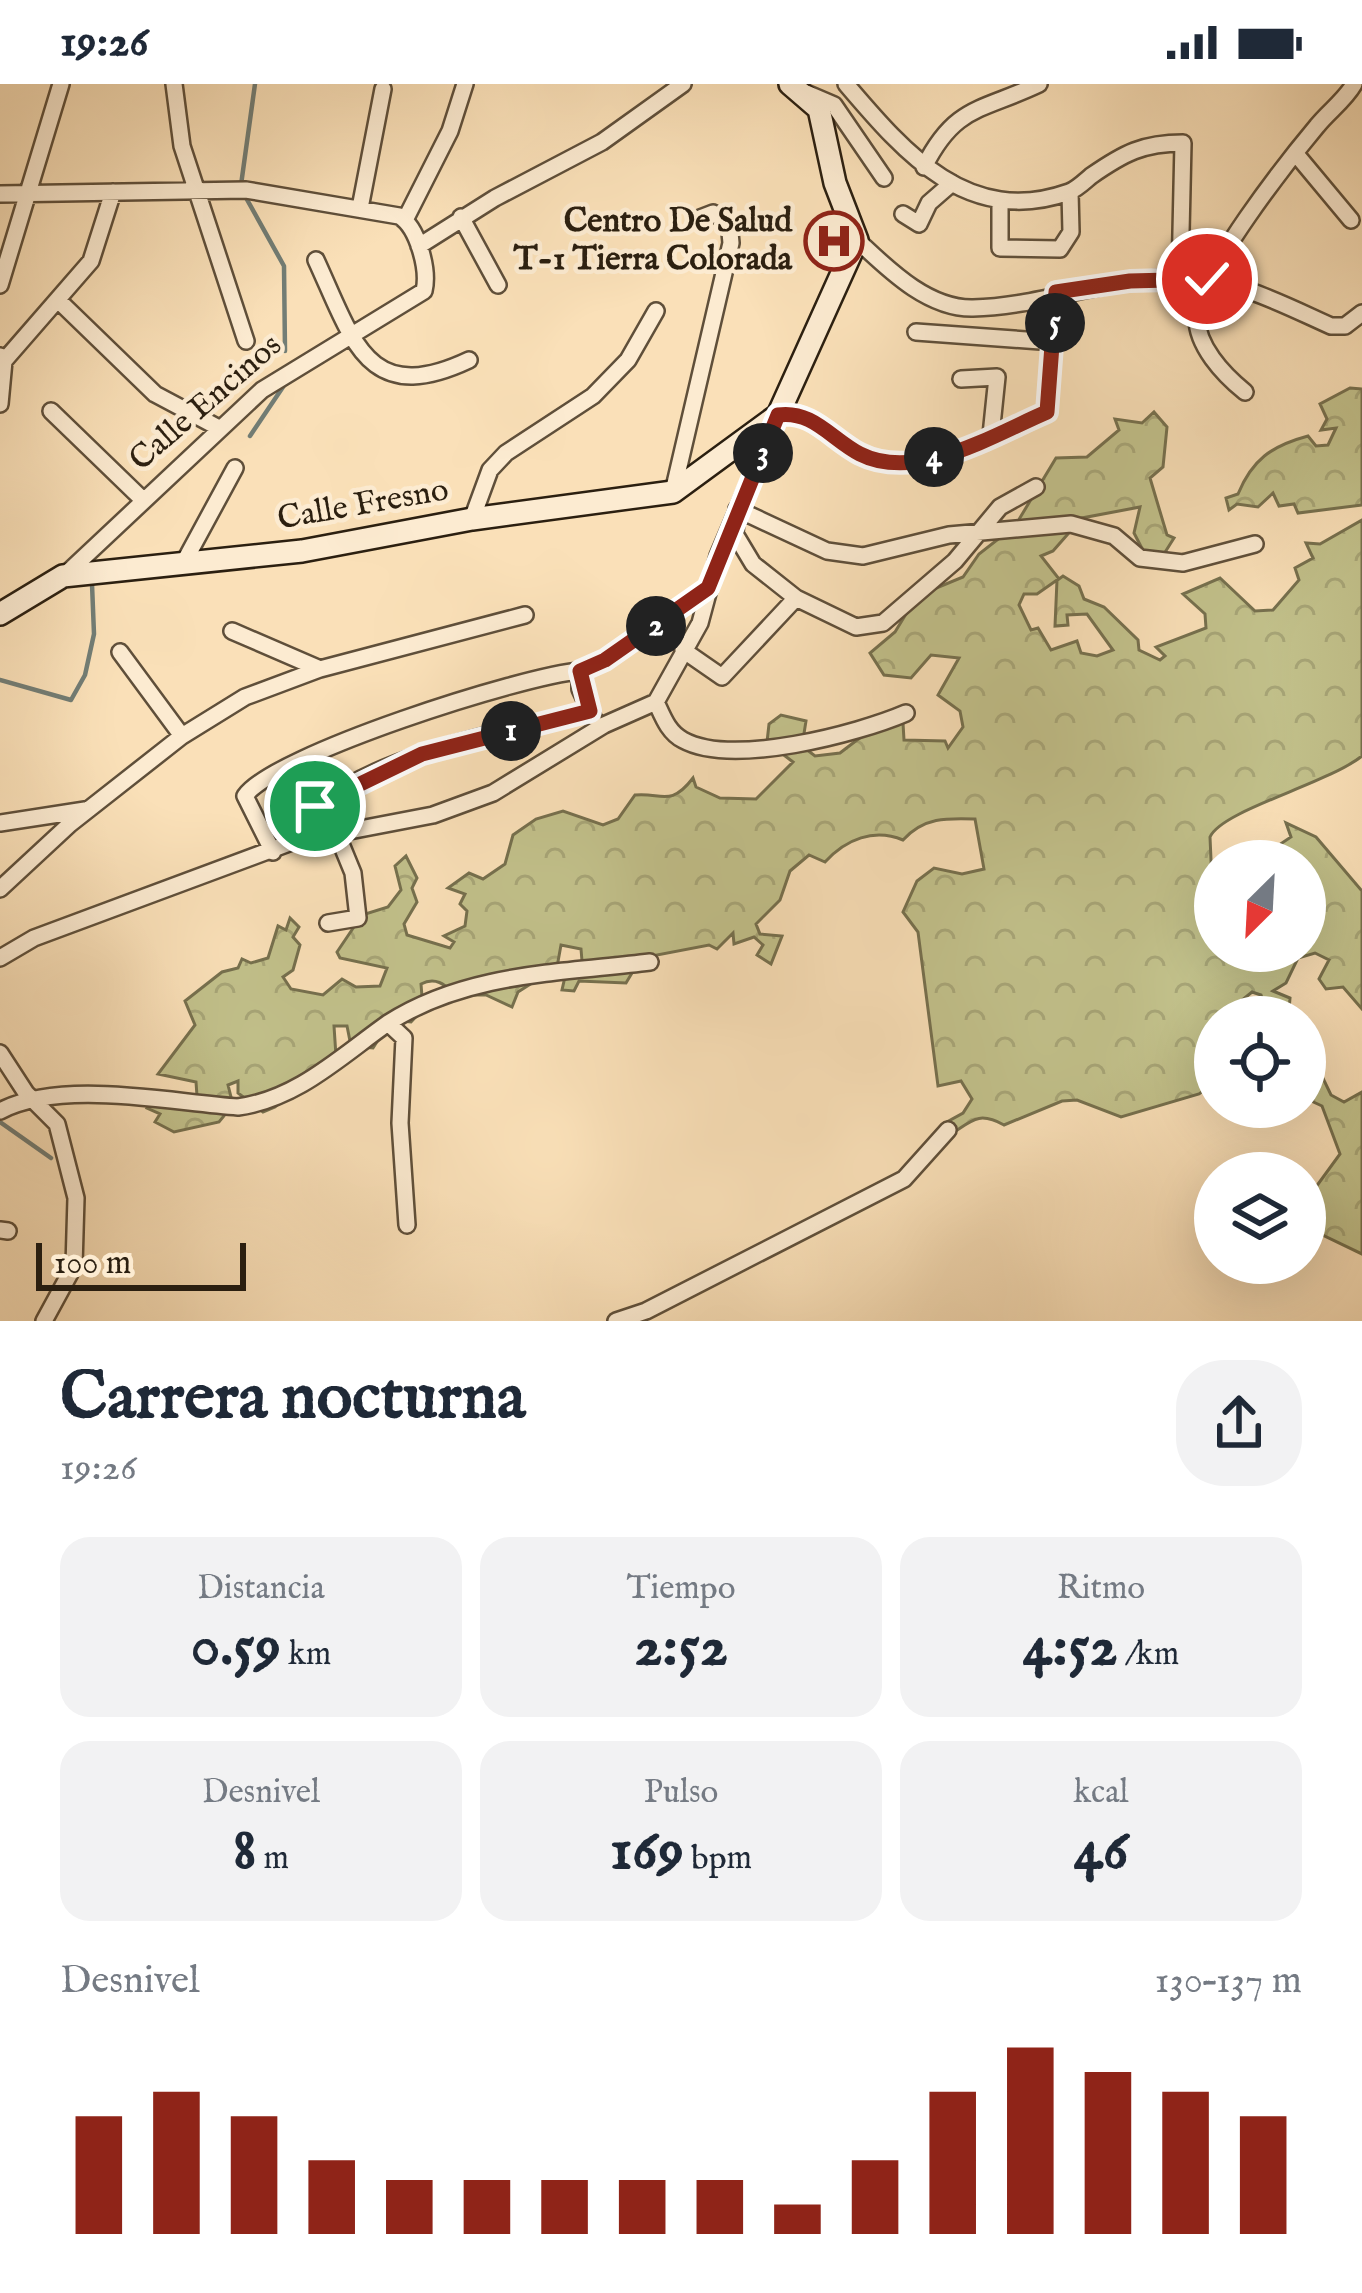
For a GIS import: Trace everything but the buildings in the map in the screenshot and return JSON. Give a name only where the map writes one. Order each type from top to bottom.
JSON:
[{"type":"street","points":[[0,285],[24,193],[61,84]]},
{"type":"street","points":[[173,84],[196,191],[246,340]]},
{"type":"street","points":[[406,218],[450,131],[465,84]]},
{"type":"street","points":[[406,218],[418,246],[461,217],[602,142],[683,84]]},
{"type":"street","points":[[845,84],[863,146]]},
{"type":"street","points":[[845,84],[924,167],[1000,200],[1070,192],[1141,143],[1183,143],[1180,277]]},
{"type":"street","points":[[924,167],[941,133],[973,107],[1039,84]]},
{"type":"street","points":[[1245,392],[1225,376],[1205,344],[1197,318],[1207,279],[1296,154],[1354,84]]},
{"type":"street","points":[[796,88],[834,105],[884,178]]},
{"type":"street","points":[[796,88],[819,110],[835,183],[856,239],[900,281],[958,305],[971,309],[1056,292],[1180,277],[1207,279],[1331,326],[1345,326],[1362,313]]},
{"type":"street","points":[[360,208],[382,89]]},
{"type":"street","points":[[1296,154],[1351,220]]},
{"type":"street","points":[[903,214],[919,224],[929,203],[952,183]]},
{"type":"street","points":[[0,194],[241,190],[406,218]]},
{"type":"street","points":[[0,404],[2,358],[91,261],[113,192]]},
{"type":"street","points":[[1000,200],[1000,248],[1060,249],[1072,232],[1070,192]]},
{"type":"street","points":[[673,492],[731,243],[729,222],[713,213],[700,218]]},
{"type":"street","points":[[461,217],[498,285]]},
{"type":"street","points":[[0,958],[34,938],[292,842],[433,815],[493,793],[604,725],[656,702],[700,623],[737,509],[856,239]]},
{"type":"street","name":"Calle Encinos","points":[[0,612],[63,577],[262,390],[424,291],[418,246]]},
{"type":"street","points":[[316,260],[350,333],[375,369],[398,378],[433,377],[469,360]]},
{"type":"street","points":[[673,492],[778,415],[793,413],[828,429],[862,456],[915,462],[1047,412],[1056,292]]},
{"type":"street","points":[[58,301],[155,394],[219,428]]},
{"type":"street","points":[[948,334],[958,305]]},
{"type":"street","points":[[472,519],[490,470],[506,453],[593,396],[628,360],[656,311]]},
{"type":"street","points":[[916,332],[1054,342]]},
{"type":"street","points":[[962,379],[997,377],[991,435]]},
{"type":"street","points":[[51,411],[143,500]]},
{"type":"street","points":[[183,564],[235,468]]},
{"type":"street","points":[[737,509],[735,534],[753,564],[796,598],[856,627],[883,623],[985,531],[1000,507],[1036,487]]},
{"type":"street","name":"Calle Fresno","points":[[63,577],[344,545],[472,519],[673,492]]},
{"type":"street","points":[[737,509],[827,551],[862,556],[985,531],[1071,524],[1114,536],[1140,559],[1183,563],[1247,548]]},
{"type":"street","points":[[273,852],[244,796],[294,761],[351,743],[416,711],[580,671],[605,660],[708,588]]},
{"type":"street","points":[[683,650],[722,677],[796,598]]},
{"type":"street","points":[[0,890],[182,736],[245,697],[320,669],[525,615]]},
{"type":"street","points":[[232,631],[320,669]]},
{"type":"street","points":[[121,652],[182,736]]},
{"type":"street","points":[[580,671],[590,711],[604,725]]},
{"type":"street","points":[[656,702],[666,725],[683,740],[728,750],[819,742],[906,713]]},
{"type":"street","points":[[292,842],[300,822],[323,800],[422,754],[590,711]]},
{"type":"street","points":[[0,823],[94,809]]},
{"type":"street","points":[[328,923],[358,918],[353,873],[337,834]]},
{"type":"street","points":[[0,1111],[29,1096],[238,1107],[266,1103],[295,1090],[425,999],[466,985],[650,962]]},
{"type":"street","points":[[388,1023],[404,1037],[400,1123],[406,1226]]},
{"type":"street","points":[[0,1053],[29,1096],[58,1124],[76,1198],[74,1266],[44,1321]]},
{"type":"street","points":[[616,1321],[646,1311],[904,1179],[948,1130]]},
{"type":"green space","points":[[1350,388],[1362,389],[1362,505],[1298,513],[1294,504],[1279,506],[1273,493],[1258,507],[1237,504],[1229,510],[1226,498],[1238,494],[1257,463],[1273,450],[1308,436],[1316,446],[1328,445],[1336,428],[1321,430],[1327,419],[1320,404]]},
{"type":"green space","points":[[1154,412],[1167,427],[1163,467],[1150,478],[1167,535],[1174,538],[1162,557],[1149,562],[1134,533],[1140,507],[1082,518],[1053,551],[1041,556],[1059,579],[1063,576],[1079,586],[1084,599],[1104,607],[1138,640],[1139,650],[1160,660],[1165,656],[1156,647],[1206,628],[1205,614],[1183,594],[1220,578],[1255,611],[1273,610],[1299,580],[1295,568],[1313,558],[1306,543],[1320,544],[1362,520],[1362,756],[1234,817],[1210,840],[1194,840],[1194,972],[1291,972],[1286,983],[1273,991],[1285,996],[1252,992],[1247,996],[1194,996],[1194,1095],[1121,1117],[1077,1100],[1062,1101],[1004,1125],[987,1118],[975,1120],[948,1136],[945,1123],[963,1113],[972,1099],[961,1081],[938,1086],[918,932],[903,912],[917,881],[934,868],[962,874],[984,869],[975,819],[945,819],[919,827],[903,840],[882,835],[861,838],[825,862],[809,855],[790,871],[780,900],[756,924],[760,934],[782,936],[771,964],[757,955],[763,945],[754,937],[734,944],[733,933],[717,949],[709,945],[641,958],[626,983],[579,981],[574,991],[562,990],[567,968],[582,961],[581,949],[561,945],[557,967],[518,992],[512,1007],[486,995],[456,995],[440,983],[426,982],[421,984],[423,1009],[411,1022],[391,1020],[373,1048],[351,1046],[347,1026],[334,1026],[336,1056],[275,1107],[263,1112],[238,1093],[238,1081],[228,1085],[233,1105],[219,1122],[174,1132],[155,1122],[160,1114],[147,1108],[151,1102],[197,1096],[196,1082],[158,1074],[195,1025],[185,1001],[222,972],[238,968],[242,959],[251,963],[268,958],[278,926],[286,930],[290,918],[299,927],[293,937],[300,945],[293,970],[283,977],[291,989],[323,995],[342,979],[356,987],[380,986],[387,968],[340,958],[337,952],[362,915],[388,907],[401,890],[395,866],[406,856],[417,878],[412,888],[417,902],[404,924],[407,935],[450,948],[454,942],[444,936],[465,926],[467,911],[460,904],[465,894],[448,888],[469,873],[483,879],[505,864],[513,835],[536,819],[563,811],[603,825],[618,819],[635,795],[671,796],[693,778],[696,787],[720,798],[756,799],[793,762],[767,742],[769,724],[781,715],[806,721],[802,746],[815,756],[840,753],[874,727],[903,723],[904,740],[945,741],[948,748],[963,727],[960,711],[938,695],[959,658],[931,655],[911,678],[884,675],[870,653],[895,632],[917,596],[963,577],[979,554],[1015,526],[1056,458],[1087,457],[1119,430],[1115,419],[1142,423]],"holes":[[[1057,580],[1055,626],[1068,625],[1067,615],[1087,614],[1113,650],[1097,656],[1081,653],[1077,641],[1051,650],[1038,628],[1031,630],[1019,605],[1024,594],[1037,594]]]},
{"type":"green space","points":[[1286,823],[1319,840],[1286,840],[1291,837]]},
{"type":"green space","points":[[1326,849],[1362,891],[1362,1009],[1343,987],[1326,989],[1319,979],[1329,960]]},
{"type":"green space","points":[[1326,1085],[1331,1095],[1344,1102],[1362,1092],[1362,1254],[1326,1237],[1326,1173],[1340,1154],[1326,1117]]},
{"type":"waterway","points":[[241,185],[255,84]]},
{"type":"waterway","points":[[245,196],[284,266],[285,351]]},
{"type":"waterway","points":[[250,436],[285,384]]},
{"type":"waterway","points":[[0,680],[71,700],[85,675],[94,634],[92,584]]},
{"type":"waterway","points":[[0,1122],[51,1158]]},
{"type":"place","name":"Centro De Salud T-1 Tierra Colorada","points":[[834,241]]},
{"type":"route","points":[[315,806],[422,754],[590,711],[580,689],[580,671],[605,660],[708,588],[778,415],[793,413],[828,429],[862,456],[915,462],[950,453],[1047,412],[1056,292],[1130,281],[1207,279]]}]
